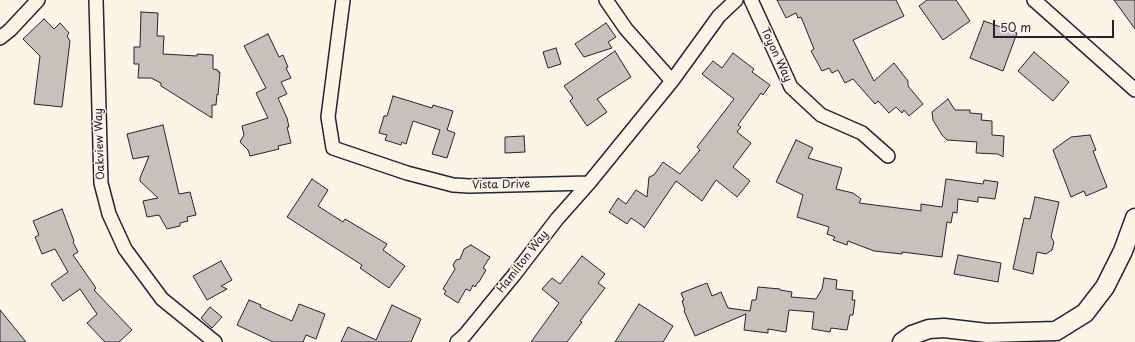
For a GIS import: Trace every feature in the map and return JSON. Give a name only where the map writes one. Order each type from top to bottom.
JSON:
[{"type":"street","points":[[0,38],[10,30],[38,0]]},
{"type":"street","name":"Oakview Way","points":[[96,0],[101,182],[109,214],[125,249],[162,299],[215,342]]},
{"type":"street","name":"Vista Drive","points":[[343,0],[328,117],[333,148],[407,173],[453,185],[589,182]]},
{"type":"street","points":[[606,0],[626,29],[672,81]]},
{"type":"street","points":[[589,182],[672,81],[719,16],[736,0]]},
{"type":"street","name":"Toyon Way","points":[[750,0],[791,87],[821,115],[862,133],[888,156]]},
{"type":"street","points":[[1034,0],[1135,90]]},
{"type":"street","name":"Hamilton Way","points":[[457,342],[464,336],[514,275],[556,219],[589,182]]},
{"type":"street","points":[[902,342],[912,334],[928,329],[944,328],[986,337],[1056,331],[1084,313],[1105,287],[1123,251],[1135,218]]},
{"type":"building","points":[[777,0],[896,0],[904,16],[853,40],[874,81],[894,63],[908,81],[908,86],[923,104],[909,116],[904,110],[902,113],[896,107],[889,113],[878,101],[875,104],[853,79],[845,83],[838,70],[832,73],[829,68],[822,71],[811,51],[814,49],[801,17],[798,18],[796,13],[786,18]]},
{"type":"building","points":[[927,0],[956,0],[970,21],[943,40],[919,6]]},
{"type":"building","points":[[1114,0],[1135,0],[1135,29]]},
{"type":"building","points":[[141,12],[158,13],[157,36],[164,36],[163,54],[197,56],[197,54],[213,55],[213,69],[220,72],[216,105],[212,105],[212,118],[161,86],[161,83],[151,78],[138,78],[139,64],[134,64],[134,47],[140,47]]},
{"type":"building","points":[[44,19],[54,29],[60,23],[69,33],[67,36],[70,41],[62,107],[34,104],[40,56],[23,39]]},
{"type":"building","points":[[984,21],[1017,33],[1003,71],[970,58]]},
{"type":"building","points":[[606,23],[616,37],[608,42],[612,48],[584,57],[575,44]]},
{"type":"building","points":[[268,34],[279,57],[283,55],[288,67],[286,68],[291,78],[281,82],[287,94],[278,98],[287,118],[289,127],[287,127],[291,143],[278,146],[279,149],[250,156],[248,150],[240,142],[244,135],[242,126],[268,118],[256,93],[266,88],[244,46]]},
{"type":"building","points":[[556,48],[561,64],[548,68],[543,52]]},
{"type":"building","points":[[615,51],[631,77],[597,99],[607,112],[587,126],[570,101],[573,98],[564,86]]},
{"type":"building","points":[[1034,52],[1069,82],[1053,101],[1018,71]]},
{"type":"building","points":[[733,53],[754,69],[752,72],[770,85],[763,95],[761,93],[738,125],[741,127],[737,132],[751,143],[733,167],[750,181],[737,197],[716,180],[702,201],[676,181],[644,228],[631,218],[627,224],[609,212],[618,198],[626,204],[636,190],[647,197],[649,177],[654,175],[663,162],[680,174],[700,150],[697,147],[734,99],[702,74],[713,61],[722,68]]},
{"type":"building","points":[[393,96],[432,108],[433,105],[453,111],[447,130],[455,133],[447,158],[432,154],[440,130],[413,121],[406,144],[402,142],[401,145],[385,140],[387,135],[379,133],[384,116],[387,116]]},
{"type":"building","points":[[948,99],[955,110],[970,110],[970,113],[982,114],[981,120],[992,121],[992,135],[1004,136],[1003,157],[998,154],[976,153],[977,142],[947,140],[942,135],[933,120],[932,112]]},
{"type":"building","points":[[163,125],[179,194],[190,192],[196,215],[187,217],[188,221],[180,223],[180,226],[167,229],[159,215],[147,217],[143,201],[158,198],[140,181],[149,156],[133,159],[127,134]]},
{"type":"building","points":[[1090,135],[1096,150],[1093,151],[1107,187],[1086,196],[1084,191],[1071,197],[1053,150],[1071,137]]},
{"type":"building","points":[[524,136],[525,152],[505,153],[505,137]]},
{"type":"building","points":[[796,140],[813,148],[808,158],[842,168],[836,189],[853,193],[861,199],[859,203],[921,211],[921,204],[942,207],[946,179],[983,184],[984,180],[998,182],[995,199],[978,197],[978,202],[958,199],[957,213],[953,212],[951,223],[947,222],[942,257],[902,252],[902,254],[874,251],[848,241],[847,245],[833,240],[835,237],[827,234],[829,227],[797,217],[803,195],[776,182]]},
{"type":"building","points":[[312,179],[328,190],[318,206],[343,222],[345,219],[387,244],[383,250],[405,266],[389,288],[360,268],[362,265],[287,217]]},
{"type":"building","points":[[1035,197],[1059,202],[1051,237],[1054,242],[1052,250],[1046,254],[1037,252],[1033,274],[1013,269],[1024,218],[1030,219]]},
{"type":"building","points":[[62,209],[78,252],[73,255],[96,288],[94,290],[132,330],[119,342],[105,342],[87,323],[97,314],[80,289],[63,301],[51,284],[68,272],[55,249],[42,254],[35,237],[39,235],[33,221]]},
{"type":"building","points":[[471,245],[490,257],[483,268],[486,270],[479,282],[475,287],[473,285],[470,291],[466,289],[458,303],[444,294],[446,291],[443,289],[455,269],[453,265],[456,260],[460,259],[464,249]]},
{"type":"building","points":[[958,255],[1001,263],[998,282],[954,274]]},
{"type":"building","points":[[582,256],[605,274],[598,283],[605,288],[580,321],[582,322],[567,342],[531,342],[559,303],[542,289],[552,278],[560,284]]},
{"type":"building","points":[[221,261],[232,280],[221,286],[227,289],[207,300],[193,276]]},
{"type":"building","points":[[824,278],[837,280],[836,289],[853,291],[852,300],[855,300],[853,315],[850,315],[847,330],[831,328],[830,332],[812,329],[814,312],[789,310],[786,332],[768,329],[768,333],[744,330],[746,314],[695,336],[684,311],[682,301],[684,300],[681,293],[707,283],[712,296],[721,292],[728,308],[750,311],[752,300],[756,300],[758,287],[780,289],[792,292],[791,297],[816,299],[822,289]]},
{"type":"building","points":[[249,300],[261,305],[260,307],[292,321],[299,304],[325,314],[316,339],[306,335],[303,342],[273,342],[237,325]]},
{"type":"building","points":[[639,304],[673,326],[663,342],[615,342]]},
{"type":"building","points":[[392,305],[421,319],[411,342],[341,342],[348,327],[376,340]]},
{"type":"building","points":[[210,307],[222,317],[212,328],[201,318]]},
{"type":"building","points":[[0,310],[26,342],[0,342]]}]
